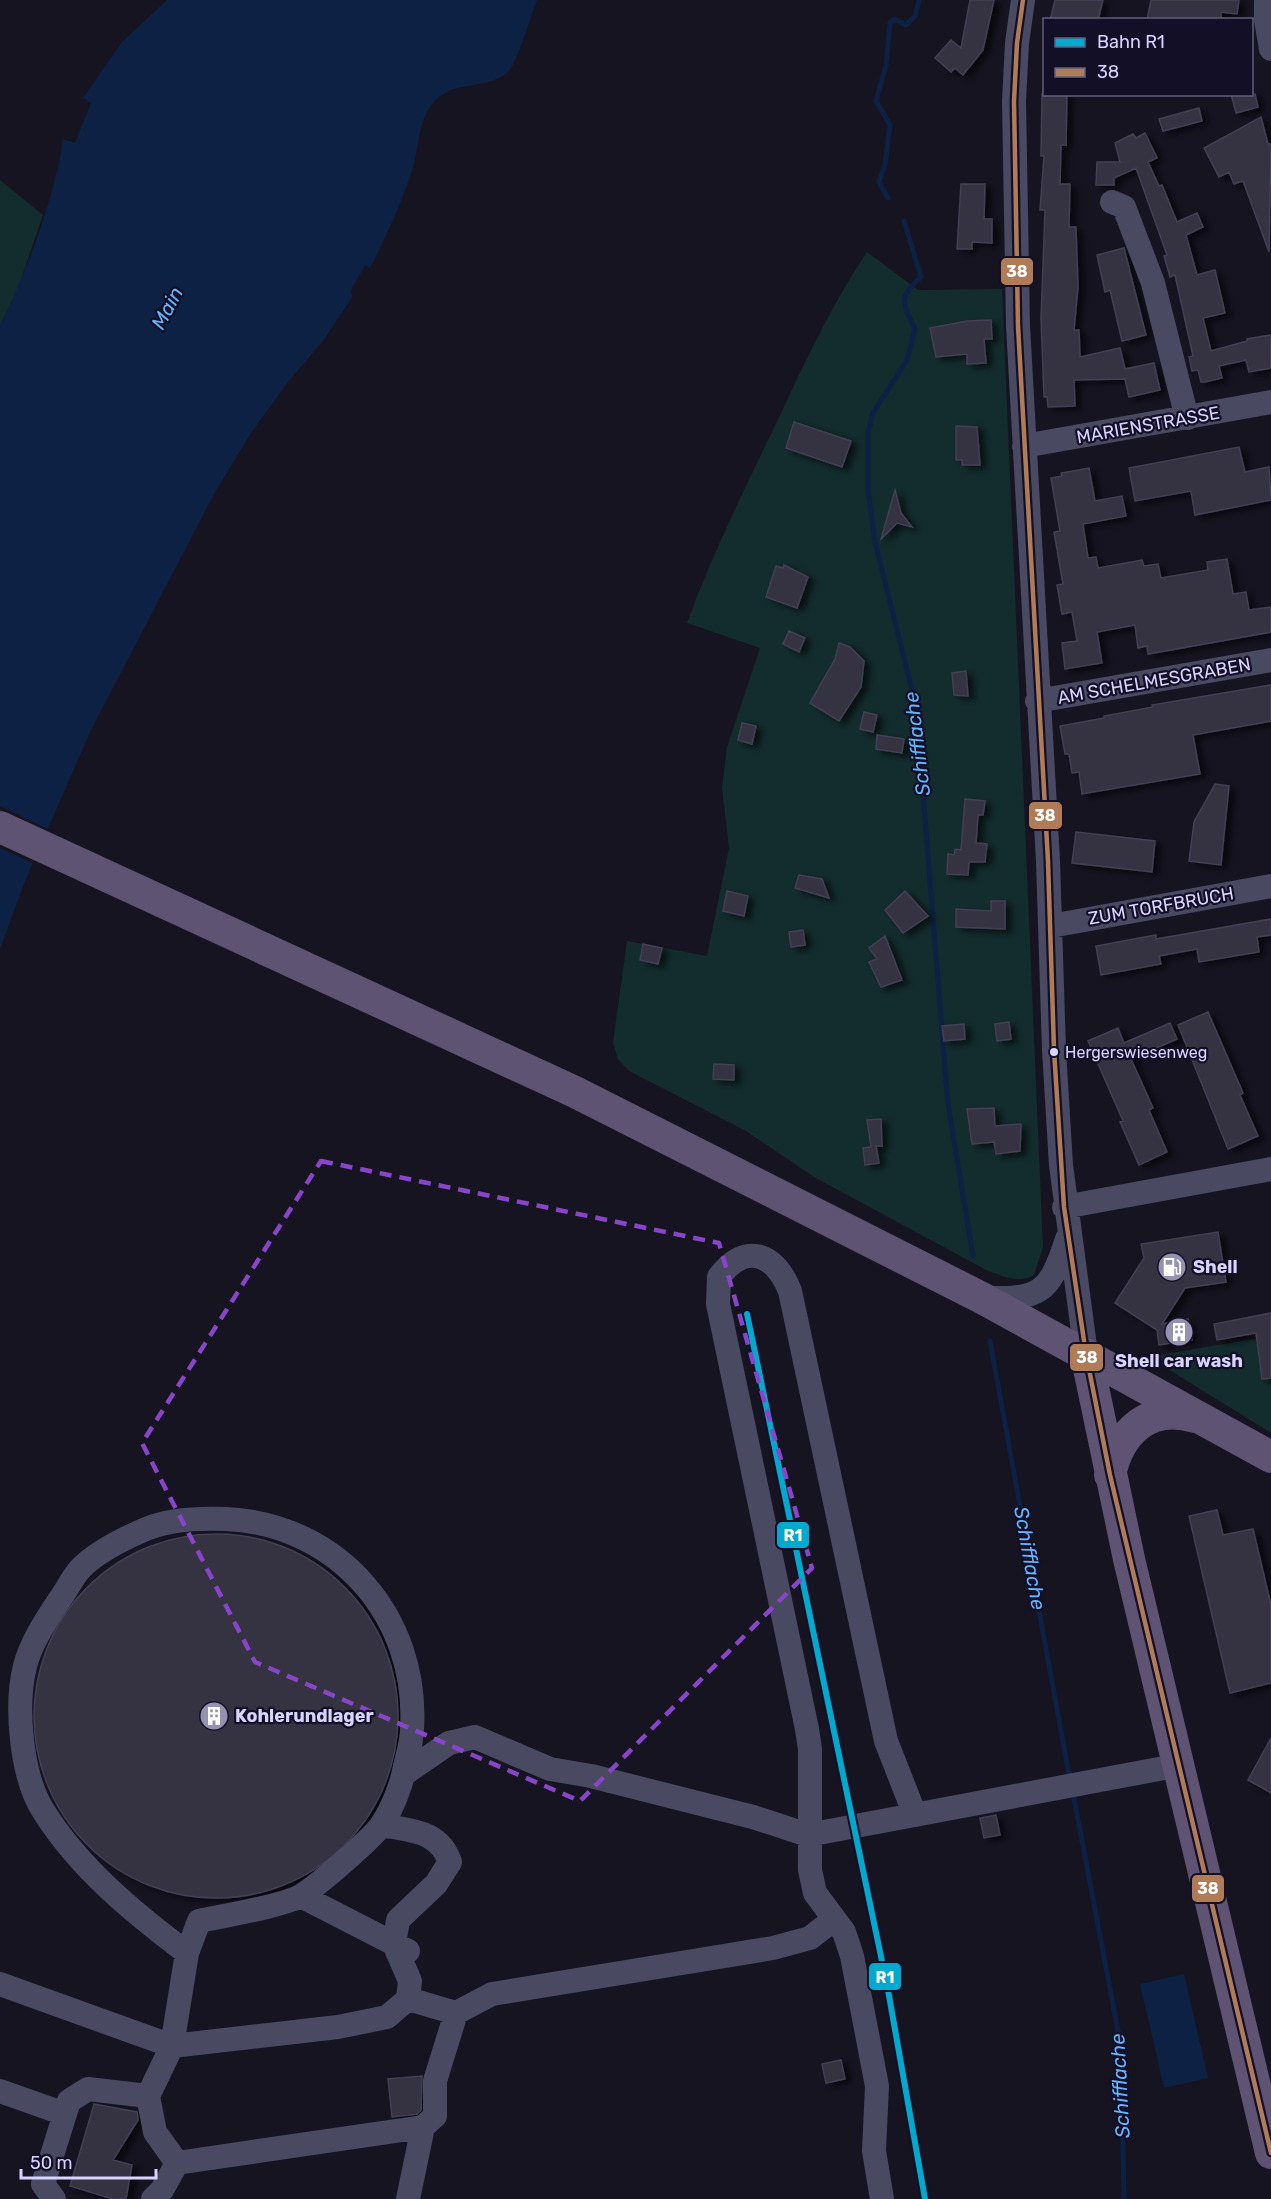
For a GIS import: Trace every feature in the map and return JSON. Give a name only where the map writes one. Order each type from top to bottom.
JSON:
[{"type":"main road","points":[[0,827],[575,1092],[982,1298],[1271,1457]]},
{"type":"main road","points":[[1086,1354],[1110,1475],[1271,2153]]},
{"type":"main road","points":[[1110,1475],[1118,1447],[1137,1425],[1152,1417],[1168,1413],[1185,1414],[1201,1419]]},
{"type":"street","points":[[1023,0],[1015,70],[1018,326],[1051,926],[1054,1050],[1065,1207],[1086,1354]]},
{"type":"street","points":[[1266,0],[1266,20],[1271,49]]},
{"type":"street","points":[[1112,202],[1124,207],[1147,265],[1187,418]]},
{"type":"street","name":"MARIENSTRASSE","points":[[1024,446],[1271,402]]},
{"type":"street","name":"AM SCHELMESGRABEN","points":[[1038,701],[1271,660]]},
{"type":"street","name":"ZUM TORFBRUCH","points":[[1051,926],[1271,886]]},
{"type":"street","points":[[1065,1207],[1271,1169]]},
{"type":"street","points":[[982,1298],[1018,1297],[1043,1289],[1056,1271],[1069,1234]]},
{"type":"street","points":[[882,2199],[874,2151],[877,2086],[852,1956],[844,1932],[815,1893],[810,1870],[808,1835],[810,1749],[807,1729],[718,1304],[719,1277],[738,1257],[750,1255],[762,1257],[773,1264],[784,1276],[790,1292],[886,1742],[915,1815]]},
{"type":"street","points":[[177,2163],[155,2132],[148,2096],[172,2046],[187,1953],[199,1921],[301,1896],[382,1825],[404,1774],[412,1729],[409,1678],[396,1633],[374,1594],[342,1560],[296,1532],[247,1520],[196,1518],[148,1528],[81,1568],[44,1624],[25,1665],[20,1708],[26,1766],[42,1810],[72,1849],[137,1915],[187,1953]]},
{"type":"street","points":[[404,1774],[449,1743],[475,1737],[550,1769],[591,1776],[753,1817],[808,1835],[1180,1765]]},
{"type":"street","points":[[0,1984],[172,2046],[348,2025],[387,2017],[408,1999],[410,1982],[398,1920],[436,1884],[450,1862],[444,1846],[424,1834],[382,1825]]},
{"type":"street","points":[[301,1896],[402,1948]]},
{"type":"street","points":[[408,1999],[456,2013],[492,1994],[773,1948],[810,1938],[833,1920]]},
{"type":"street","points":[[177,2163],[423,2127],[435,2116],[435,2081],[456,2013]]},
{"type":"street","points":[[54,2199],[44,2184],[69,2100],[88,2089],[148,2096]]},
{"type":"street","points":[[0,2091],[65,2114]]},
{"type":"street","points":[[408,2199],[423,2127]]},
{"type":"street","points":[[153,2199],[162,2190],[177,2163]]},
{"type":"highlighted area","points":[[321,1161],[719,1243],[812,1568],[580,1801],[255,1662],[142,1443]]},
{"type":"green space","points":[[0,180],[43,215],[17,291],[0,326]]},
{"type":"green space","points":[[867,252],[918,290],[1002,289],[1043,1247],[1034,1275],[1023,1279],[988,1271],[814,1177],[746,1131],[629,1071],[618,1059],[613,1043],[627,941],[707,956],[729,848],[722,788],[727,747],[760,648],[687,623],[727,526],[805,362],[840,295]]},
{"type":"green space","points":[[1271,1336],[1271,1433],[1163,1366],[1159,1355]]},
{"type":"water","name":"Main","points":[[167,0],[537,0],[519,50],[508,72],[488,82],[446,93],[436,99],[428,110],[404,193],[370,268],[365,265],[350,292],[353,296],[323,341],[288,382],[251,433],[214,494],[91,730],[25,881],[0,949],[0,326],[38,234],[53,186],[63,139],[75,143],[91,103],[83,98],[122,42]]},
{"type":"water","points":[[1184,1974],[1208,2078],[1164,2088],[1140,1984]]},
{"type":"pier","points":[[0,806],[50,830],[35,864],[0,848]]},
{"type":"building","points":[[970,0],[994,0],[983,50],[963,75],[955,68],[951,72],[935,58],[951,40],[961,48]]},
{"type":"building","points":[[1055,0],[1103,0],[1098,18],[1050,18]]},
{"type":"building","points":[[1151,0],[1239,0],[1237,14],[1221,12],[1221,18],[1147,18]]},
{"type":"building","points":[[1042,94],[1043,96],[1067,96],[1066,145],[1061,145],[1060,184],[1070,184],[1069,227],[1076,227],[1078,287],[1074,330],[1079,330],[1080,357],[1120,348],[1125,369],[1154,363],[1160,390],[1129,397],[1125,379],[1074,380],[1075,406],[1048,407],[1047,397],[1044,397],[1041,319],[1045,210],[1040,210],[1044,156],[1041,156]]},
{"type":"building","points":[[1255,94],[1258,107],[1236,113],[1232,96],[1253,96]]},
{"type":"building","points":[[1199,108],[1202,121],[1163,131],[1159,119]]},
{"type":"building","points":[[1261,117],[1268,144],[1271,144],[1269,252],[1243,181],[1234,184],[1229,172],[1219,177],[1204,148]]},
{"type":"building","points":[[1145,133],[1157,158],[1148,162],[1159,186],[1162,185],[1177,222],[1197,213],[1203,227],[1186,235],[1197,275],[1215,270],[1225,313],[1203,318],[1211,351],[1247,341],[1247,339],[1271,335],[1271,368],[1249,372],[1246,360],[1219,366],[1222,378],[1205,382],[1201,382],[1198,370],[1192,371],[1189,357],[1193,356],[1175,275],[1170,277],[1164,256],[1167,255],[1136,168],[1114,178],[1114,185],[1096,185],[1097,162],[1120,162],[1115,143],[1133,134],[1136,138]]},
{"type":"building","points":[[961,184],[985,184],[984,219],[992,219],[992,243],[972,242],[972,249],[957,249]]},
{"type":"building","points":[[1124,248],[1146,335],[1122,341],[1110,290],[1105,292],[1097,255]]},
{"type":"building","points":[[991,320],[992,339],[984,339],[986,363],[967,364],[967,354],[936,357],[930,328],[967,321]]},
{"type":"building","points":[[794,422],[851,441],[842,467],[786,448]]},
{"type":"building","points":[[956,426],[977,427],[980,465],[962,465],[962,460],[956,460]]},
{"type":"building","points":[[1239,447],[1245,472],[1269,467],[1271,500],[1195,515],[1191,491],[1135,501],[1129,468]]},
{"type":"building","points":[[1089,468],[1095,501],[1122,496],[1126,516],[1083,524],[1088,558],[1096,557],[1098,568],[1142,560],[1144,566],[1158,564],[1161,578],[1208,570],[1207,562],[1227,559],[1233,594],[1246,592],[1249,610],[1271,607],[1271,632],[1148,654],[1147,646],[1138,648],[1135,625],[1097,632],[1102,663],[1065,669],[1062,643],[1077,641],[1072,612],[1062,614],[1057,585],[1063,584],[1054,532],[1060,531],[1051,478],[1062,476],[1061,473]]},
{"type":"building","points":[[895,490],[901,513],[912,527],[897,523],[881,539]]},
{"type":"building","points":[[784,565],[808,577],[797,608],[766,597],[776,566],[783,568]]},
{"type":"building","points":[[789,631],[805,638],[799,652],[783,644]]},
{"type":"building","points":[[839,643],[850,647],[864,661],[861,687],[839,721],[810,703],[835,659]]},
{"type":"building","points":[[966,671],[968,696],[954,695],[952,673]]},
{"type":"building","points":[[1271,685],[1271,721],[1193,735],[1200,774],[1082,794],[1079,772],[1072,773],[1069,754],[1065,754],[1060,726],[1153,707],[1152,705]]},
{"type":"building","points":[[864,712],[877,715],[873,732],[860,729]]},
{"type":"building","points":[[742,723],[756,726],[752,744],[738,740]]},
{"type":"building","points":[[877,735],[904,739],[902,753],[876,749]]},
{"type":"building","points":[[1215,784],[1229,786],[1221,865],[1189,861],[1194,822]]},
{"type":"building","points":[[965,799],[985,801],[983,815],[978,815],[976,843],[987,844],[985,862],[969,862],[968,875],[947,874],[948,854],[954,855],[955,849],[961,850]]},
{"type":"building","points":[[1076,832],[1155,841],[1152,872],[1072,863]]},
{"type":"building","points":[[799,875],[822,879],[829,898],[795,888]]},
{"type":"building","points":[[727,891],[748,896],[744,916],[723,911]]},
{"type":"building","points":[[905,891],[928,916],[903,933],[885,910]]},
{"type":"building","points":[[991,901],[1005,901],[1005,929],[956,927],[956,909],[991,911]]},
{"type":"building","points":[[1271,919],[1271,935],[1257,937],[1259,952],[1199,962],[1197,949],[1159,956],[1161,964],[1101,975],[1096,946],[1156,935],[1156,939]]},
{"type":"building","points":[[803,930],[805,945],[791,947],[789,932]]},
{"type":"building","points":[[885,936],[902,980],[881,987],[869,962],[877,959],[869,948]]},
{"type":"building","points":[[643,944],[662,948],[658,964],[640,960]]},
{"type":"building","points":[[1208,1012],[1243,1093],[1240,1095],[1258,1136],[1228,1149],[1178,1025]]},
{"type":"building","points":[[1009,1022],[1011,1039],[997,1041],[995,1024]]},
{"type":"building","points":[[1170,1023],[1177,1039],[1131,1059],[1153,1108],[1149,1110],[1167,1152],[1139,1165],[1120,1122],[1123,1121],[1088,1041],[1118,1028],[1124,1043]]},
{"type":"building","points":[[964,1024],[965,1039],[944,1041],[942,1026]]},
{"type":"building","points":[[714,1064],[734,1065],[734,1080],[713,1079]]},
{"type":"building","points":[[994,1108],[995,1126],[1021,1124],[1020,1151],[996,1154],[994,1142],[972,1144],[967,1109]]},
{"type":"building","points":[[881,1119],[882,1146],[876,1146],[879,1163],[865,1165],[863,1148],[871,1147],[867,1120]]},
{"type":"building","points":[[1218,1232],[1226,1282],[1185,1288],[1162,1324],[1188,1319],[1192,1340],[1159,1345],[1157,1330],[1115,1303],[1144,1258],[1141,1244]]},
{"type":"building","points":[[1271,1313],[1271,1378],[1262,1379],[1256,1333],[1217,1340],[1214,1324]]},
{"type":"building","points":[[1217,1510],[1223,1535],[1253,1529],[1271,1605],[1271,1683],[1230,1693],[1189,1516]]},
{"type":"building","name":"Kohlerundlager","points":[[198,1534],[234,1534],[269,1541],[302,1555],[332,1575],[357,1600],[385,1646],[395,1680],[398,1716],[395,1752],[385,1786],[357,1832],[332,1857],[302,1877],[269,1891],[234,1898],[198,1898],[163,1891],[130,1877],[100,1857],[75,1832],[55,1802],[41,1769],[34,1734],[34,1698],[41,1663],[55,1630],[75,1600],[100,1575],[130,1555],[163,1541]]},
{"type":"building","points":[[1271,1738],[1271,1793],[1248,1780]]},
{"type":"building","points":[[996,1815],[1000,1835],[984,1838],[980,1818]]},
{"type":"building","points":[[841,2060],[845,2079],[826,2083],[822,2064]]},
{"type":"building","points":[[422,2076],[421,2110],[417,2114],[392,2117],[388,2079]]},
{"type":"building","points":[[94,2104],[137,2112],[138,2120],[113,2160],[132,2165],[126,2199],[113,2199],[70,2186]]},
{"type":"waterway","name":"Schifflache","points":[[888,198],[879,182],[885,164],[890,125],[876,101],[886,65],[890,23],[894,19],[906,25],[915,16],[919,0]]},
{"type":"waterway","name":"Schifflache","points":[[904,221],[921,277],[909,290],[904,301],[915,329],[907,360],[873,413],[868,433],[868,490],[875,542],[916,706],[948,1105],[973,1256]]},
{"type":"waterway","name":"Schifflache","points":[[990,1341],[1069,1775]]},
{"type":"waterway","name":"Schifflache","points":[[1074,1798],[1121,2047],[1124,2199]]},
{"type":"rail line","name":"R1","points":[[747,1314],[888,1990],[925,2199]]},
{"type":"transit line","name":"38","points":[[1023,0],[1017,43],[1014,101],[1018,326],[1048,861],[1054,1050],[1064,1207],[1086,1354],[1110,1475],[1271,2153]]},
{"type":"place","name":"Hergerswiesenweg","points":[[1054,1052]]},
{"type":"place","name":"Shell","points":[[1172,1267]]},
{"type":"place","name":"Shell car wash","points":[[1179,1332]]},
{"type":"place","name":"Kohlerundlager","points":[[214,1716]]}]
